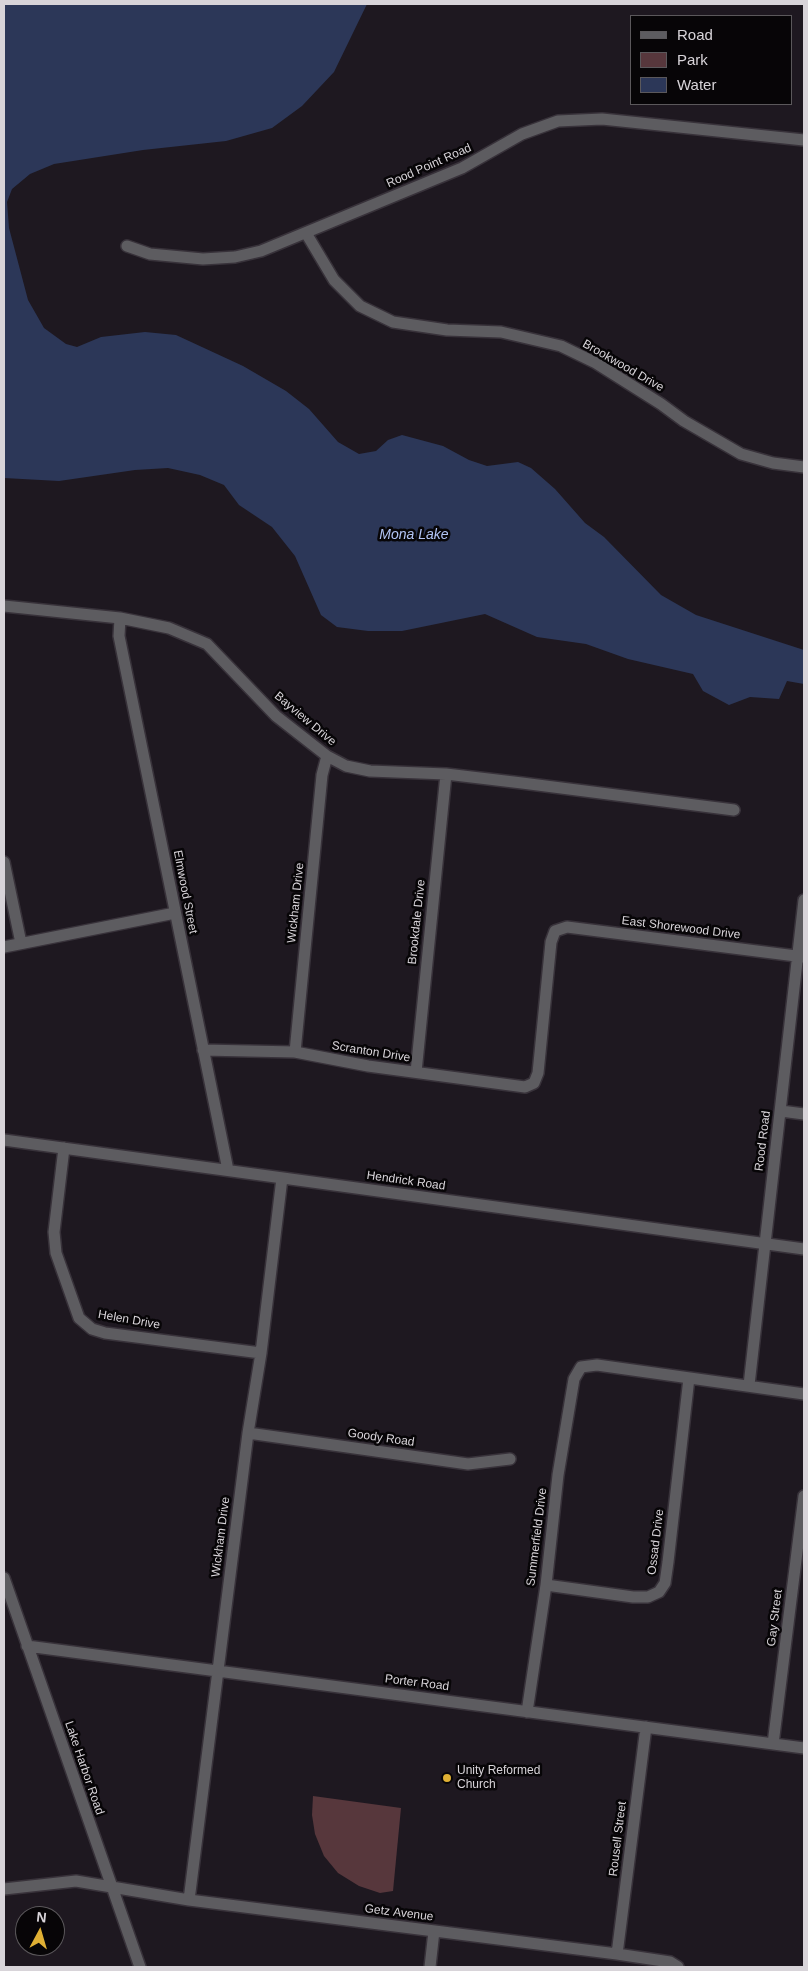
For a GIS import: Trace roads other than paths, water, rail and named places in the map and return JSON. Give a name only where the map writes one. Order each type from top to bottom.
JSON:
[{"type":"street","name":"Rood Point Road","points":[[127,246],[150,254],[203,259],[235,257],[261,251],[462,168],[522,134],[558,121],[602,119],[804,140]]},
{"type":"street","name":"Brookwood Drive","points":[[306,233],[334,280],[360,306],[393,322],[446,330],[501,332],[561,346],[596,363],[684,421],[741,454],[773,463],[804,467]]},
{"type":"street","name":"Bayview Drive","points":[[4,606],[120,618],[169,628],[207,644],[276,716],[326,756],[346,766],[370,771],[446,774],[734,810]]},
{"type":"street","name":"Elmwood Street","points":[[120,618],[119,636],[228,1170]]},
{"type":"street","name":"Wickham Drive","points":[[295,1052],[322,775],[326,756]]},
{"type":"street","name":"Brookdale Drive","points":[[416,1072],[446,774]]},
{"type":"street","points":[[4,862],[22,943]]},
{"type":"street","name":"Rood Road","points":[[748,1385],[801,957],[804,900]]},
{"type":"street","points":[[4,947],[175,913]]},
{"type":"street","name":"East Shorewood Drive","points":[[534,1084],[538,1073],[551,942],[555,931],[567,927],[801,957]]},
{"type":"street","name":"Scranton Drive","points":[[203,1050],[295,1052],[524,1087],[534,1084]]},
{"type":"street","points":[[781,1111],[804,1114]]},
{"type":"street","name":"Hendrick Road","points":[[4,1140],[804,1249]]},
{"type":"street","name":"Helen Drive","points":[[64,1148],[54,1232],[56,1253],[79,1318],[92,1329],[105,1332],[261,1353]]},
{"type":"street","name":"Wickham Drive","points":[[189,1900],[248,1433],[261,1353],[282,1178]]},
{"type":"street","name":"Summerfield Drive","points":[[527,1712],[546,1585],[560,1465],[574,1379],[581,1367],[597,1365],[689,1378]]},
{"type":"street","points":[[689,1378],[804,1394]]},
{"type":"street","name":"Ossad Drive","points":[[546,1585],[648,1598],[659,1592],[665,1583],[668,1562],[689,1378]]},
{"type":"street","name":"Goody Road","points":[[248,1433],[468,1464],[510,1459]]},
{"type":"street","name":"Gay Street","points":[[773,1744],[804,1496]]},
{"type":"street","name":"Lake Harbor Road","points":[[4,1578],[140,1967]]},
{"type":"street","name":"Porter Road","points":[[27,1646],[804,1748]]},
{"type":"street","name":"Rousell Street","points":[[617,1954],[646,1727]]},
{"type":"street","name":"Getz Avenue","points":[[4,1889],[76,1881],[113,1889],[189,1900],[617,1954],[670,1962],[678,1967]]},
{"type":"street","points":[[430,1967],[434,1931]]},
{"type":"water","name":"Mona Lake","points":[[4,4],[367,4],[334,72],[302,106],[272,128],[226,141],[143,150],[54,164],[30,174],[12,189],[7,202],[9,228],[28,300],[44,328],[66,344],[77,347],[101,337],[145,332],[176,335],[243,366],[286,391],[309,409],[338,442],[359,454],[376,451],[388,440],[402,435],[443,446],[469,460],[487,466],[518,462],[531,468],[555,489],[585,523],[604,537],[661,595],[696,615],[804,650],[804,684],[787,681],[779,699],[750,697],[729,705],[703,691],[693,674],[628,659],[586,644],[537,637],[485,614],[402,631],[368,631],[337,627],[321,615],[295,556],[272,527],[239,505],[224,485],[200,475],[168,468],[135,470],[59,481],[4,478]]},
{"type":"place","name":"Unity Reformed Church","points":[[447,1778]]}]
